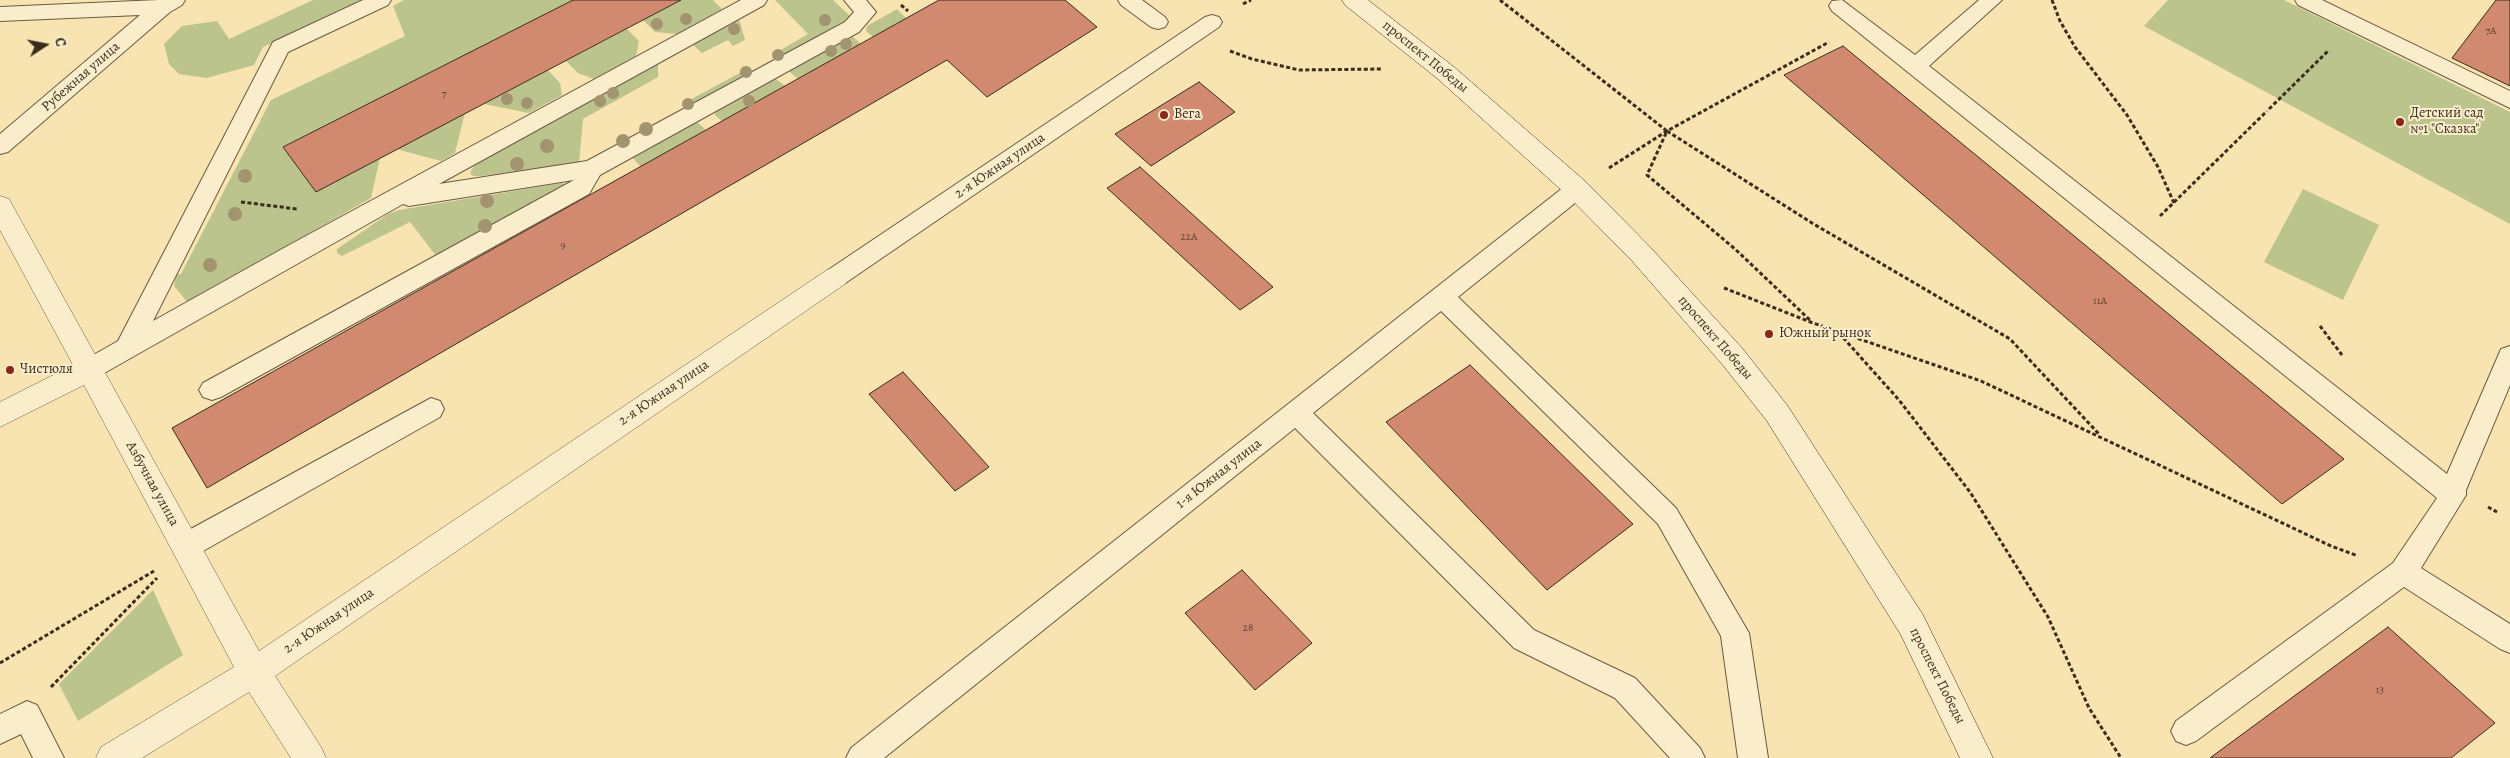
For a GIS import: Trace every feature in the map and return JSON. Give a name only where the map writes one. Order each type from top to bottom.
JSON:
[{"type":"street","name":"проспект Победы","points":[[1353,0],[1446,73],[1577,189],[1642,256],[1726,348],[1777,413],[1851,526],[1912,625],[1978,758]]},
{"type":"street","name":"Азбучная улица","points":[[0,206],[254,672],[310,758]]},
{"type":"street","name":"2-я Южная улица","points":[[112,758],[254,672],[836,277]]},
{"type":"street","points":[[0,415],[90,369]]},
{"type":"lane","points":[[127,348],[280,47],[381,0]]},
{"type":"lane","points":[[90,369],[351,222],[757,0]]},
{"type":"lane","points":[[391,200],[592,169],[852,27],[866,12],[854,0]]},
{"type":"lane","points":[[1128,0],[1158,22]]},
{"type":"lane","points":[[1915,67],[1992,0]]},
{"type":"lane","points":[[2305,0],[2510,100]]},
{"type":"lane","points":[[0,14],[169,3]]},
{"type":"lane","name":"Рубежная улица","points":[[0,146],[169,3]]},
{"type":"lane","points":[[1839,6],[2453,495]]},
{"type":"lane","name":"2-я Южная улица","points":[[836,277],[1212,22]]},
{"type":"lane","points":[[212,390],[581,188],[592,169]]},
{"type":"lane","name":"1-я Южная улица","points":[[861,758],[1577,189]]},
{"type":"lane","points":[[1442,297],[1667,516],[1735,633],[1753,758]]},
{"type":"lane","points":[[2186,731],[2403,572],[2453,495],[2510,356]]},
{"type":"lane","points":[[186,546],[431,409]]},
{"type":"lane","points":[[1296,413],[1524,639],[1625,688],[1690,758]]},
{"type":"lane","points":[[2403,572],[2510,640]]},
{"type":"lane","points":[[0,730],[27,714],[49,758]]},
{"type":"path","points":[[1245,3],[1251,0]]},
{"type":"path","points":[[1500,0],[1667,131],[1812,223],[2010,338],[2100,436]]},
{"type":"path","points":[[2052,0],[2060,21],[2075,48],[2127,115],[2158,167],[2174,203]]},
{"type":"path","points":[[1608,168],[1667,131],[1861,24]]},
{"type":"path","points":[[2134,241],[2355,24]]},
{"type":"path","points":[[1191,36],[1252,59],[1299,70],[1378,69],[1446,73]]},
{"type":"path","points":[[1667,131],[1647,175],[1735,249],[1813,323]]},
{"type":"path","points":[[205,196],[311,211],[351,222]]},
{"type":"path","points":[[1723,288],[1813,323],[1981,381],[2331,546],[2403,572]]},
{"type":"path","points":[[1839,332],[1899,400],[1970,492],[2048,618],[2089,708],[2121,758]]},
{"type":"path","points":[[0,663],[155,570]]},
{"type":"path","points":[[27,714],[159,576]]},
{"type":"green space","points":[[313,0],[365,0],[263,47],[254,65],[207,78],[179,74],[169,64],[164,44],[182,26],[217,21],[229,39]]},
{"type":"green space","points":[[404,0],[573,0],[283,147],[316,191],[380,158],[371,198],[188,303],[174,286],[176,275],[181,274],[271,100],[405,36],[393,6]]},
{"type":"green space","points":[[681,0],[713,0],[722,9],[677,34],[655,32],[643,20]]},
{"type":"green space","points":[[775,0],[833,0],[851,17],[778,59],[774,54],[808,34]]},
{"type":"green space","name":"Детский сад №1 \"Сказка\"","points":[[2168,0],[2284,0],[2510,112],[2510,224],[2144,26]]},
{"type":"green space","points":[[897,9],[906,18],[873,37],[866,31],[867,26]]},
{"type":"green space","points":[[739,19],[745,40],[733,46],[728,40],[702,53],[692,44]]},
{"type":"green space","points":[[627,29],[639,41],[636,56],[594,79],[578,73],[566,61]]},
{"type":"green space","points":[[847,37],[853,37],[861,44],[798,79],[790,72],[791,67]]},
{"type":"green space","points":[[658,63],[658,77],[583,119],[579,163],[481,176],[473,176],[470,173],[476,162]]},
{"type":"green space","points":[[747,69],[753,73],[690,107],[684,107],[686,102]]},
{"type":"green space","points":[[548,70],[560,83],[562,95],[529,113],[484,104]]},
{"type":"green space","points":[[771,79],[776,79],[785,86],[722,121],[715,115],[716,109]]},
{"type":"green space","points":[[465,113],[455,153],[441,161],[396,149]]},
{"type":"green space","points":[[692,122],[698,123],[706,130],[641,167],[631,156]]},
{"type":"green space","points":[[562,183],[568,186],[437,257],[410,222],[342,256],[337,253],[337,249],[388,214],[399,210]]},
{"type":"green space","points":[[2303,189],[2379,225],[2343,300],[2264,262]]},
{"type":"green space","points":[[153,590],[183,655],[78,721],[59,684]]},
{"type":"building","points":[[573,0],[681,0],[316,192],[283,147]]},
{"type":"building","points":[[939,0],[1065,0],[1097,27],[987,97],[947,60],[207,488],[172,428]]},
{"type":"building","points":[[2496,0],[2510,0],[2510,86],[2452,58]]},
{"type":"building","points":[[1843,46],[2344,459],[2282,504],[1784,75]]},
{"type":"building","points":[[1199,82],[1235,112],[1151,166],[1115,134]]},
{"type":"building","points":[[1140,167],[1273,287],[1240,310],[1107,188]]},
{"type":"building","points":[[1470,365],[1633,524],[1547,590],[1386,422]]},
{"type":"building","points":[[903,372],[989,467],[955,491],[869,394]]},
{"type":"building","points":[[1242,570],[1312,643],[1255,690],[1185,613]]},
{"type":"building","points":[[2388,627],[2495,723],[2451,758],[2210,758]]},
{"type":"place","name":"Вега","points":[[1164,115]]},
{"type":"place","name":"Детский сад №1 \"Сказка\"","points":[[2400,122]]},
{"type":"place","name":"Южный рынок","points":[[1769,334]]},
{"type":"place","name":"Чистюля","points":[[10,370]]}]
